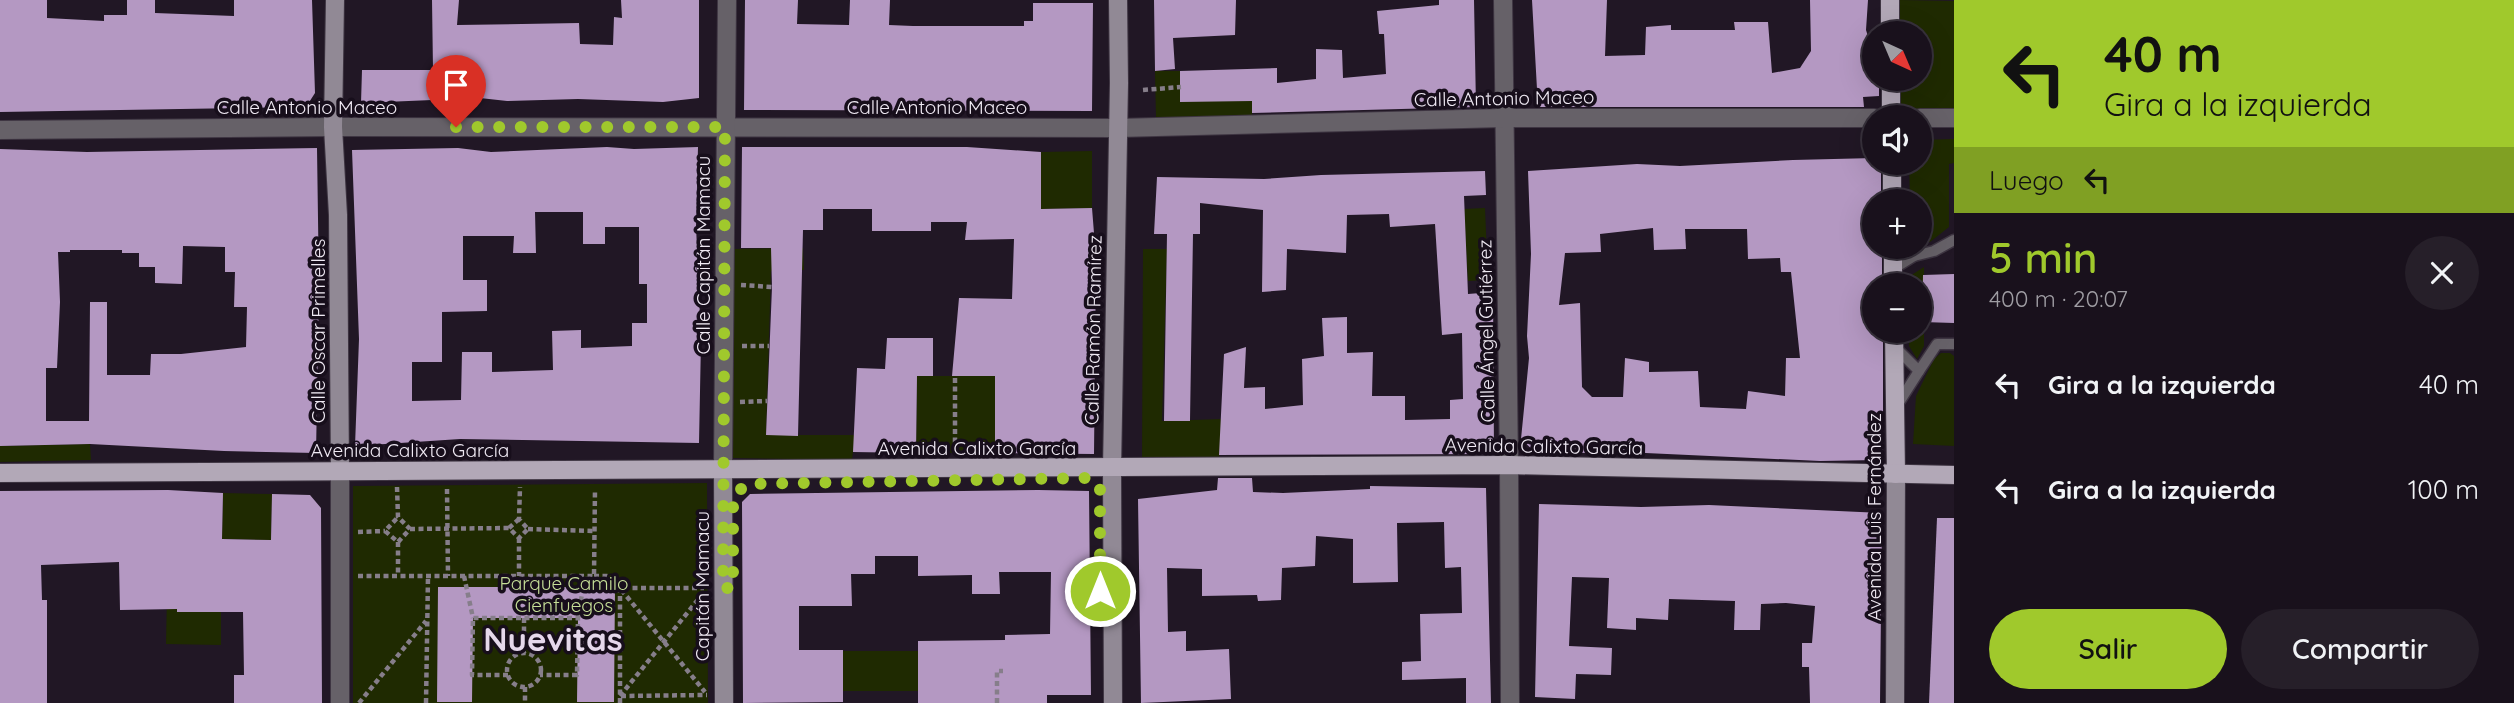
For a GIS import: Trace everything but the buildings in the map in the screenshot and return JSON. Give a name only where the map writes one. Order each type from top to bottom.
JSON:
[{"type":"main road","points":[[1890,0],[1890,21]]},
{"type":"main road","name":"Avenida Luis Fernández","points":[[1894,343],[1896,474]]},
{"type":"main road","name":"Avenida Calixto García","points":[[0,473],[1509,466],[1952,474]]},
{"type":"street","name":"Calle Oscar Primelles","points":[[335,0],[333,127],[338,215],[340,703]]},
{"type":"street","name":"Calle Capitán Mamacu","points":[[723,468],[727,0]]},
{"type":"street","name":"Calle Ramón Ramírez","points":[[1113,703],[1112,469],[1118,0]]},
{"type":"street","name":"Calle Ángel Gutiérrez","points":[[1503,0],[1510,703]]},
{"type":"street","name":"Calle Antonio Maceo","points":[[0,130],[333,127],[1118,128],[1503,118],[1862,118]]},
{"type":"street","points":[[1932,118],[1954,118]]},
{"type":"street","name":"Capitán Mamacu","points":[[716,699],[723,468]]},
{"type":"street","name":"Avenida Luis Fernández","points":[[1895,703],[1896,474]]},
{"type":"lane","points":[[1932,252],[1954,240]]},
{"type":"lane","points":[[1897,273],[1911,259]]},
{"type":"lane","points":[[1897,343],[1919,371]]},
{"type":"lane","points":[[1895,409],[1937,345],[1954,344]]},
{"type":"path","points":[[1143,90],[1181,87]]},
{"type":"path","points":[[724,285],[772,287]]},
{"type":"path","points":[[723,345],[769,346]]},
{"type":"path","points":[[955,376],[955,469]]},
{"type":"path","points":[[724,402],[767,401]]},
{"type":"path","points":[[447,470],[448,576]]},
{"type":"path","points":[[594,576],[595,470]]},
{"type":"path","points":[[508,484],[532,484]]},
{"type":"path","points":[[386,486],[409,485]]},
{"type":"path","points":[[397,486],[398,517],[410,529],[509,528],[519,519],[528,529],[595,531]]},
{"type":"path","points":[[385,531],[398,517]]},
{"type":"path","points":[[509,528],[519,538],[519,576]]},
{"type":"path","points":[[398,576],[398,542],[410,529]]},
{"type":"path","points":[[519,538],[528,529]]},
{"type":"path","points":[[353,532],[385,531],[398,542]]},
{"type":"path","points":[[340,575],[610,576],[664,642],[716,699]]},
{"type":"path","points":[[426,703],[428,576]]},
{"type":"path","points":[[464,576],[472,618],[472,675],[508,675]]},
{"type":"path","points":[[540,675],[577,675],[578,618],[585,576]]},
{"type":"path","points":[[620,588],[707,588]]},
{"type":"path","points":[[620,588],[620,703]]},
{"type":"path","points":[[620,696],[707,588]]},
{"type":"path","points":[[707,588],[707,601]]},
{"type":"path","points":[[472,618],[578,618]]},
{"type":"path","points":[[524,618],[524,653]]},
{"type":"path","points":[[359,703],[427,620]]},
{"type":"path","points":[[524,653],[537,660],[540,675],[534,683],[525,687],[514,684],[508,675],[511,660],[524,653]]},
{"type":"path","points":[[997,703],[997,671],[1003,671]]},
{"type":"path","points":[[708,682],[716,699]]},
{"type":"path","points":[[525,687],[525,702]]},
{"type":"path","points":[[620,696],[716,699]]},
{"type":"green space","points":[[1900,0],[1954,1],[1954,113],[1932,113],[1932,105],[1900,105],[1900,91],[1932,91],[1932,21],[1900,21]]},
{"type":"green space","points":[[1155,71],[1180,71],[1181,87],[1252,101],[1252,117],[1156,118]]},
{"type":"green space","points":[[1954,139],[1954,163],[1949,164],[1949,227],[1932,240],[1932,189],[1910,189],[1909,175],[1932,175],[1932,140]]},
{"type":"green space","points":[[1092,151],[1092,208],[1041,209],[1041,152]]},
{"type":"green space","points":[[1485,208],[1488,280],[1468,281],[1464,209]]},
{"type":"green space","points":[[803,248],[804,270],[771,271],[766,435],[855,435],[852,460],[733,458],[734,249]]},
{"type":"green space","points":[[1143,249],[1167,249],[1162,421],[1222,419],[1219,462],[1142,465]]},
{"type":"green space","points":[[1909,343],[1924,343],[1917,359]]},
{"type":"green space","points":[[1941,353],[1954,356],[1954,446],[1913,444],[1916,396],[1934,359]]},
{"type":"green space","points":[[917,376],[995,376],[995,453],[916,453]]},
{"type":"green space","points":[[90,444],[91,460],[0,462],[0,446]]},
{"type":"green space","name":"Parque Camilo Cienfuegos","points":[[707,483],[708,703],[353,703],[353,486]]},
{"type":"green space","points":[[223,493],[272,494],[271,540],[222,539]]},
{"type":"green space","points":[[167,594],[221,612],[221,645],[166,644]]},
{"type":"green space","points":[[843,651],[918,651],[918,691],[830,691],[818,682],[843,681]]},
{"type":"district","name":"Nuevitas","points":[[553,638]]},
{"type":"route","points":[[456,127],[725,127],[723,588],[733,588],[733,497],[746,484],[1090,478],[1100,487],[1100,591]]}]
